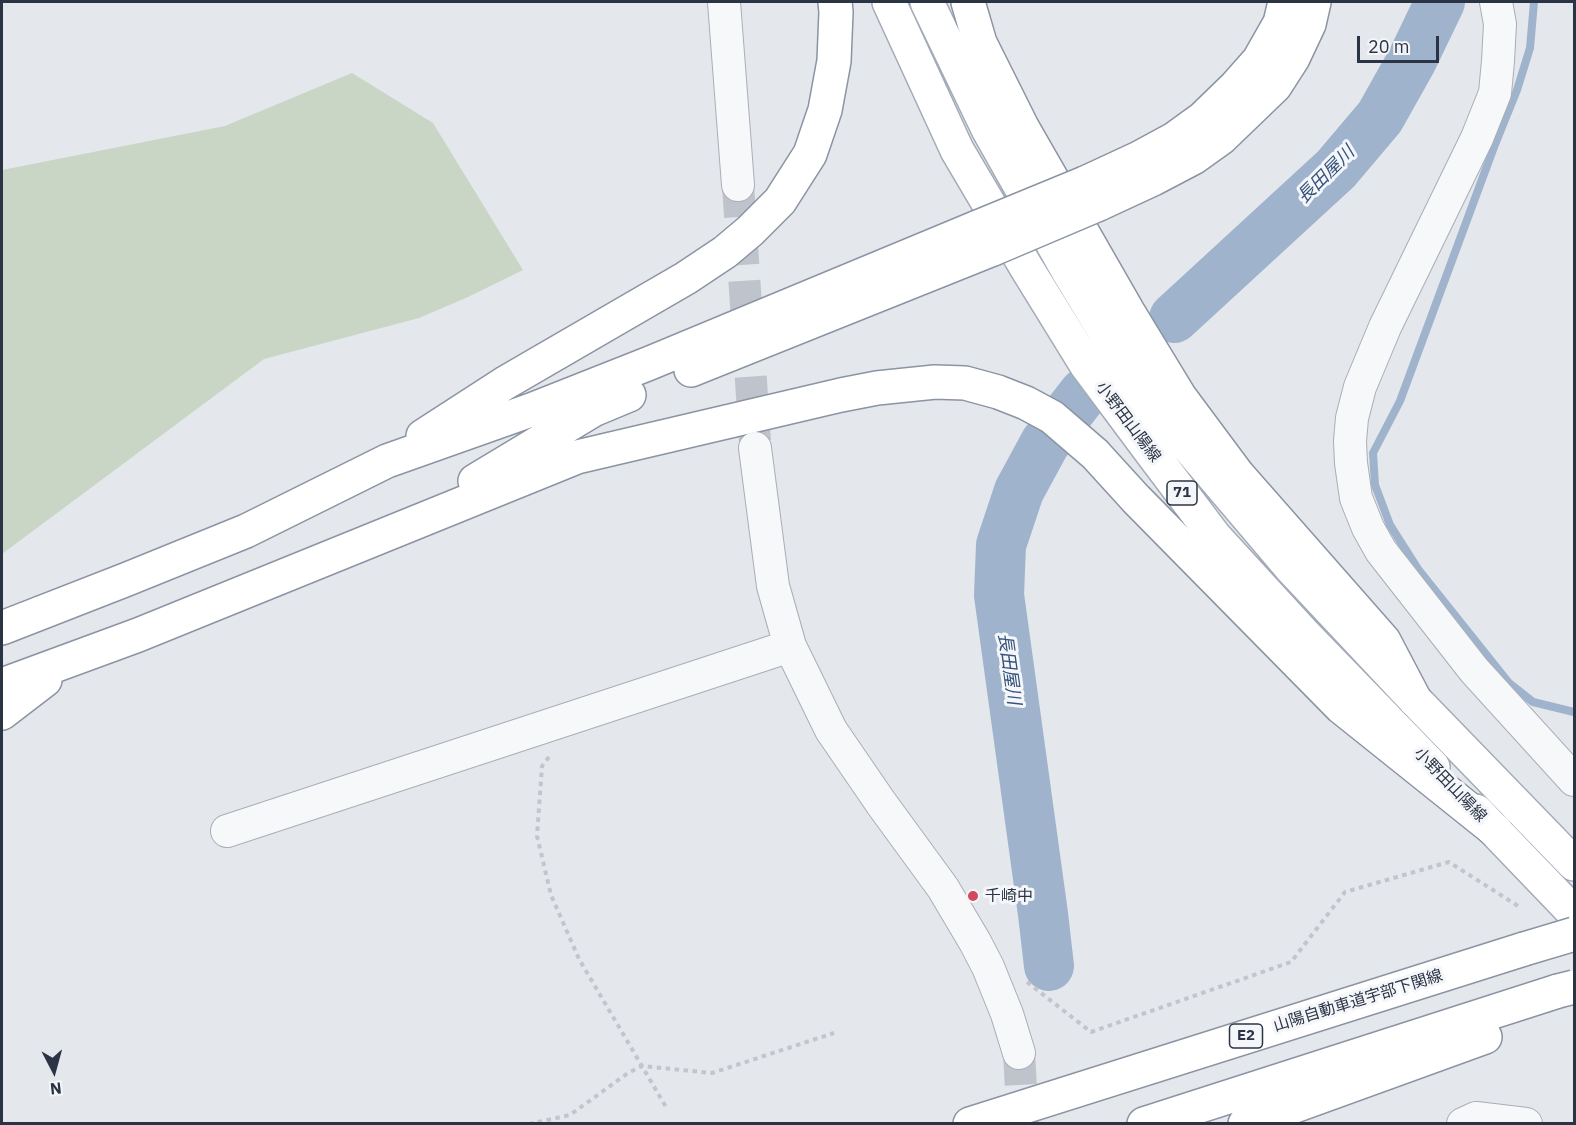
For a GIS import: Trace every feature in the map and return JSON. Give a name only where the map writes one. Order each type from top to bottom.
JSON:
[{"type":"main road","points":[[387,461],[444,421],[505,383],[716,259],[750,231],[780,201],[810,154],[825,110],[834,61],[835,2]]},
{"type":"main road","name":"小野田山陽線","points":[[889,2],[957,150],[1026,267],[1101,386],[1215,537],[1311,641],[1575,913]]},
{"type":"main road","name":"小野田山陽線","points":[[927,2],[988,131],[1068,271],[1117,352],[1174,431],[1292,569],[1415,700],[1575,864]]},
{"type":"main road","points":[[968,2],[980,43],[1023,127],[1127,310],[1180,397],[1238,475],[1384,640],[1415,700]]},
{"type":"main road","points":[[1092,193],[1139,158],[1174,139],[1203,118],[1236,86],[1259,60],[1280,23],[1285,2]]},
{"type":"main road","points":[[389,533],[593,410],[1092,193],[1153,179],[1193,158],[1229,131],[1275,86],[1293,58],[1309,24],[1314,2]]},
{"type":"main road","points":[[2,628],[246,531],[387,461],[531,410],[986,238]]},
{"type":"main road","points":[[2,685],[138,635],[577,457],[841,394],[935,382],[965,383],[998,392],[1052,417],[1095,454],[1341,707],[1496,831]]},
{"type":"main road","points":[[2,641],[36,621],[126,580]]},
{"type":"main road","points":[[2,713],[78,656]]},
{"type":"main road","name":"山陽自動車道宇部下関線","points":[[970,1124],[1575,934]]},
{"type":"main road","points":[[1144,1124],[1568,998]]},
{"type":"main road","points":[[1245,1124],[1568,998]]},
{"type":"street","points":[[724,2],[738,184]]},
{"type":"street","points":[[1496,2],[1500,24],[1495,93],[1477,138],[1385,327],[1360,387],[1352,418],[1351,463],[1356,498],[1368,528],[1381,551],[1474,670],[1575,780]]},
{"type":"street","points":[[755,448],[773,586],[790,646],[831,730],[943,888],[975,942],[1007,1014],[1019,1053]]},
{"type":"street","points":[[227,831],[790,646]]},
{"type":"street","points":[[1463,1124],[1476,1118],[1526,1124]]},
{"type":"path","points":[[583,715],[542,766],[537,836],[551,895],[579,959],[666,1107]]},
{"type":"path","points":[[1020,976],[1091,1032],[1292,962],[1345,892],[1449,862],[1518,906]]},
{"type":"path","points":[[529,1124],[570,1115],[628,1072],[642,1066],[712,1073],[834,1033]]},
{"type":"green space","points":[[352,73],[433,123],[523,270],[419,318],[264,359],[2,554],[2,170],[225,126]]},
{"type":"waterway","name":"長田屋川","points":[[1174,318],[1336,169],[1380,117],[1412,60],[1440,2]]},
{"type":"waterway","points":[[1534,2],[1530,48],[1517,90],[1400,401],[1373,453],[1375,485],[1390,525],[1418,569],[1509,683],[1533,702],[1574,712]]},
{"type":"waterway","name":"長田屋川","points":[[1049,966],[999,595],[1001,545],[1019,491],[1045,443],[1084,393]]},
{"type":"tunnel","points":[[738,185],[755,441]]},
{"type":"tunnel","points":[[1019,1053],[1023,1124]]},
{"type":"place","name":"千崎中","points":[[973,896]]}]
